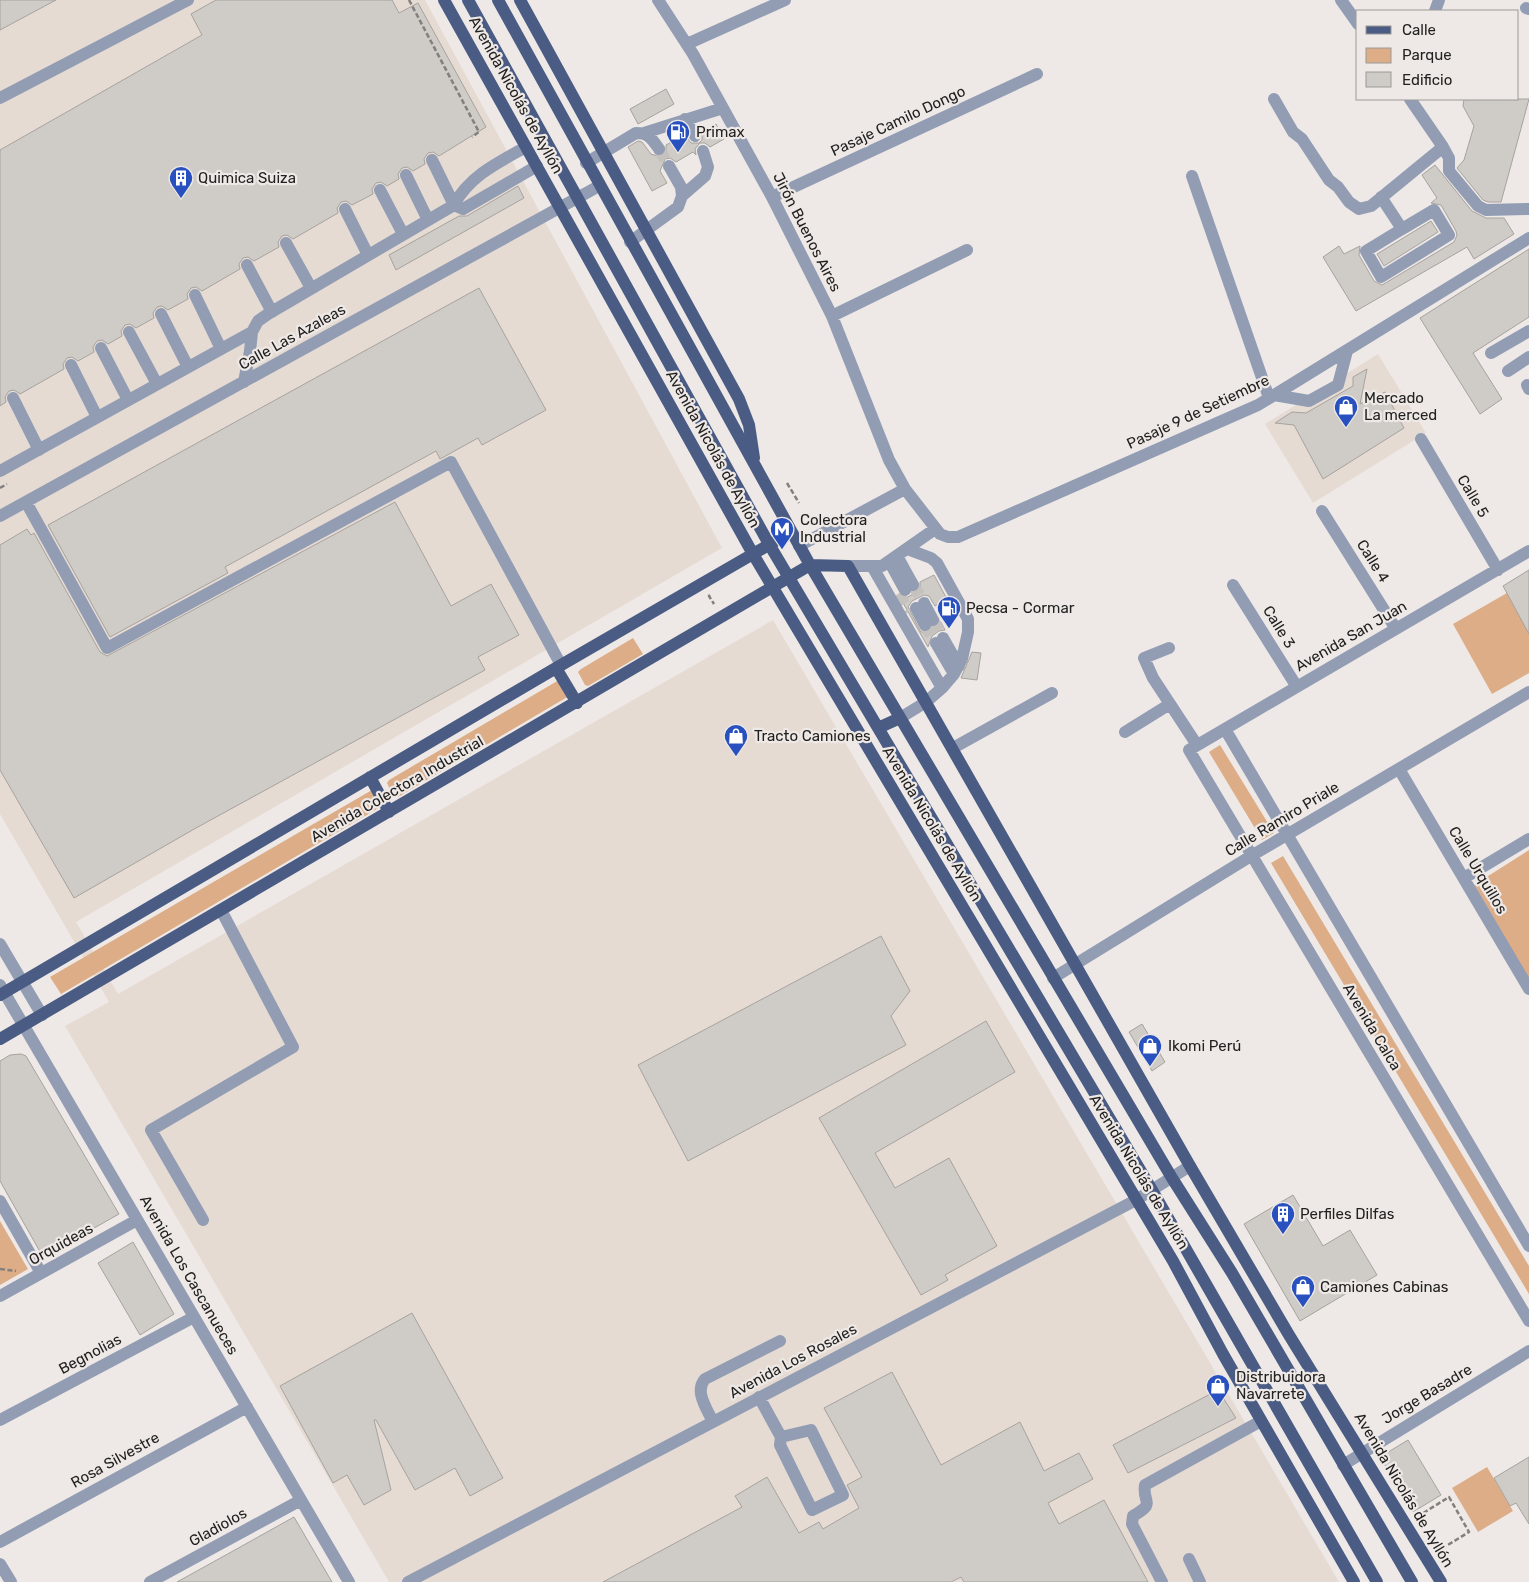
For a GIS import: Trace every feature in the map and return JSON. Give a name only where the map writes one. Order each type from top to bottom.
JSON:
[{"type":"main road","name":"Avenida Nicolás de Ayllón","points":[[444,0],[753,554],[1172,1261],[1354,1582]]},
{"type":"main road","name":"Avenida Nicolás de Ayllón","points":[[468,0],[769,544],[1152,1190],[1378,1582]]},
{"type":"main road","name":"Avenida Nicolás de Ayllón","points":[[498,0],[586,163],[799,546],[1172,1178],[1232,1273],[1342,1465],[1412,1582]]},
{"type":"main road","points":[[520,0],[739,399],[749,425],[755,466]]},
{"type":"main road","name":"Avenida Colectora Industrial","points":[[1,991],[22,982],[558,666],[791,532]]},
{"type":"main road","points":[[810,565],[848,566]]},
{"type":"main road","name":"Avenida Colectora Industrial","points":[[0,1039],[810,565]]},
{"type":"main road","name":"Avenida Nicolás de Ayllón","points":[[848,566],[1077,964],[1190,1166],[1289,1335],[1441,1582]]},
{"type":"main road","points":[[558,666],[577,703]]},
{"type":"main road","points":[[878,728],[900,718]]},
{"type":"main road","points":[[370,777],[389,812]]},
{"type":"main road","points":[[1172,1261],[1210,1291]]},
{"type":"main road","points":[[1232,1273],[1289,1335]]},
{"type":"street","points":[[0,98],[188,0]]},
{"type":"street","name":"Jirón Buenos Aires","points":[[658,0],[687,44],[772,197],[832,316],[889,460],[906,489]]},
{"type":"street","points":[[687,44],[784,0]]},
{"type":"street","points":[[1341,0],[1356,21]]},
{"type":"street","name":"Pasaje Camilo Dongo","points":[[772,197],[1037,74]]},
{"type":"street","points":[[1274,99],[1293,132],[1302,139],[1329,180],[1336,184],[1354,207],[1365,208],[1443,147]]},
{"type":"street","points":[[1411,100],[1449,158],[1449,171],[1478,206],[1486,210],[1529,209]]},
{"type":"street","points":[[586,163],[636,133],[644,133],[723,108]]},
{"type":"street","points":[[685,119],[695,136]]},
{"type":"street","points":[[644,133],[652,138],[659,149]]},
{"type":"street","points":[[244,382],[252,332],[258,321],[454,205],[466,185],[475,177],[526,146]]},
{"type":"street","points":[[630,242],[678,207],[682,196],[705,176],[708,167],[703,151]]},
{"type":"street","points":[[432,160],[454,205],[463,209],[537,166]]},
{"type":"street","points":[[669,166],[680,187],[682,196]]},
{"type":"street","points":[[406,175],[428,220]]},
{"type":"street","points":[[1192,176],[1272,397],[1309,401],[1338,385],[1347,351]]},
{"type":"street","name":"Calle Las Azaleas","points":[[0,516],[599,186]]},
{"type":"street","points":[[380,190],[403,234]]},
{"type":"street","points":[[1381,197],[1402,229]]},
{"type":"street","points":[[345,209],[368,255]]},
{"type":"street","points":[[1434,210],[1449,236],[1381,277],[1366,251],[1402,229],[1434,210]]},
{"type":"street","name":"Pasaje 9 de Setiembre","points":[[935,529],[948,538],[958,536],[1249,409],[1272,397],[1529,238]]},
{"type":"street","points":[[286,243],[311,288]]},
{"type":"street","points":[[832,316],[967,250]]},
{"type":"street","points":[[247,265],[272,312]]},
{"type":"street","points":[[195,295],[221,349]]},
{"type":"street","points":[[161,314],[188,367]]},
{"type":"street","points":[[1491,353],[1529,331]]},
{"type":"street","points":[[129,332],[157,384]]},
{"type":"street","points":[[1,468],[39,450],[252,332]]},
{"type":"street","points":[[101,348],[128,400]]},
{"type":"street","points":[[1508,371],[1529,358]]},
{"type":"street","points":[[71,365],[97,417]]},
{"type":"street","points":[[13,398],[39,450]]},
{"type":"street","name":"Calle 5","points":[[1420,439],[1498,570]]},
{"type":"street","points":[[26,502],[107,648],[451,462],[558,666]]},
{"type":"street","points":[[799,546],[906,489],[935,529],[889,560]]},
{"type":"street","name":"Calle 4","points":[[1322,511],[1396,629]]},
{"type":"street","name":"Avenida San Juan","points":[[1193,747],[1529,551]]},
{"type":"street","points":[[848,566],[889,560],[931,558],[936,563],[968,620],[968,632],[951,677],[926,702],[900,718]]},
{"type":"street","points":[[889,560],[905,590],[889,560]]},
{"type":"street","points":[[889,560],[951,677]]},
{"type":"street","name":"Calle 3","points":[[1233,585],[1297,687]]},
{"type":"street","points":[[916,608],[926,625],[916,608]]},
{"type":"street","points":[[936,643],[951,677]]},
{"type":"street","name":"Avenida Calca","points":[[1169,648],[1144,658],[1152,678],[1170,704],[1251,856],[1529,1321]]},
{"type":"street","points":[[953,748],[1052,692]]},
{"type":"street","name":"Calle Ramiro Priale","points":[[1053,978],[1251,856],[1529,692]]},
{"type":"street","points":[[1125,732],[1170,704]]},
{"type":"street","name":"Avenida Calca","points":[[1225,728],[1529,1246]]},
{"type":"street","name":"Calle Urquillos","points":[[1399,769],[1529,989]]},
{"type":"street","points":[[1464,878],[1529,840]]},
{"type":"street","points":[[202,1220],[151,1130],[293,1048],[221,910]]},
{"type":"street","points":[[0,944],[42,1014]]},
{"type":"street","name":"Avenida Los Cascanueces","points":[[1,991],[24,1025],[349,1582]]},
{"type":"street","name":"Avenida Los Rosales","points":[[408,1582],[1136,1200],[1190,1166]]},
{"type":"street","points":[[0,1201],[41,1273]]},
{"type":"street","name":"Orquideas","points":[[0,1296],[138,1220]]},
{"type":"street","name":"Begnolias","points":[[0,1420],[194,1317]]},
{"type":"street","points":[[713,1422],[702,1396],[701,1383],[705,1378],[780,1341]]},
{"type":"street","name":"Jorge Basadre","points":[[1342,1465],[1529,1351]]},
{"type":"street","points":[[759,1397],[780,1437],[780,1445],[812,1510],[843,1495],[810,1430],[780,1437]]},
{"type":"street","name":"Rosa Silvestre","points":[[0,1542],[247,1407]]},
{"type":"street","points":[[1162,1582],[1132,1524],[1133,1516],[1146,1507],[1148,1503],[1145,1485],[1261,1421]]},
{"type":"street","name":"Gladiolos","points":[[150,1582],[301,1500]]},
{"type":"street","points":[[1189,1559],[1200,1582]]},
{"type":"street","points":[[0,1564],[11,1582]]},
{"type":"path","points":[[408,0],[479,132],[472,137]]},
{"type":"path","points":[[788,483],[799,503]]},
{"type":"path","points":[[713,604],[709,596],[716,592]]},
{"type":"path","points":[[8,1276],[22,1268]]},
{"type":"path","points":[[0,1269],[17,1271]]},
{"type":"path","points":[[1405,1524],[1449,1497],[1470,1532],[1426,1558]]},
{"type":"shaded area","points":[[0,0],[425,0],[722,548],[76,922],[118,994],[773,620],[1339,1582],[389,1582],[65,1026],[109,1002],[0,814]]},
{"type":"shaded area","name":"Mercado La merced","points":[[1378,354],[1426,433],[1313,503],[1265,424]]},
{"type":"green space","points":[[1507,593],[1529,633],[1529,673],[1492,694],[1453,624]]},
{"type":"green space","points":[[633,638],[643,654],[588,686],[585,685],[578,672],[581,669]]},
{"type":"green space","points":[[559,680],[569,696],[398,797],[394,797],[387,783],[389,780]]},
{"type":"green space","points":[[1220,745],[1274,833],[1262,840],[1209,752]]},
{"type":"green space","points":[[372,790],[382,806],[61,994],[50,977]]},
{"type":"green space","points":[[1529,850],[1529,980],[1474,885]]},
{"type":"green space","points":[[1283,856],[1529,1266],[1529,1294],[1271,863]]},
{"type":"green space","points":[[0,1221],[28,1269],[0,1285]]},
{"type":"green space","points":[[1487,1467],[1513,1511],[1478,1532],[1452,1488]]},
{"type":"building","points":[[0,0],[56,0],[0,30]]},
{"type":"building","name":"Quimica Suiza","points":[[216,0],[392,0],[399,13],[418,3],[486,127],[439,156],[433,152],[428,153],[424,159],[425,164],[413,171],[407,167],[402,168],[398,174],[399,179],[387,186],[381,182],[376,183],[372,189],[373,194],[352,205],[346,201],[341,202],[337,208],[338,213],[293,239],[287,235],[282,236],[278,242],[279,247],[254,261],[248,257],[243,258],[239,264],[240,269],[202,291],[196,287],[191,288],[187,294],[188,299],[168,310],[162,306],[157,307],[153,313],[154,318],[136,328],[130,324],[125,325],[121,331],[122,336],[108,344],[102,340],[97,341],[93,347],[94,352],[78,361],[72,357],[67,358],[63,364],[64,369],[20,394],[14,390],[9,391],[5,397],[6,402],[0,406],[0,150],[202,35],[191,14]]},
{"type":"building","points":[[666,89],[674,104],[638,124],[630,109]]},
{"type":"building","points":[[1529,99],[1501,202],[1483,200],[1457,168],[1464,160],[1474,126],[1463,106],[1464,100]]},
{"type":"building","points":[[716,124],[724,139],[710,147],[705,143],[700,143],[695,149],[696,155],[693,152],[676,162],[670,158],[665,159],[660,171],[667,183],[652,191],[628,147],[638,141],[642,142],[651,154],[660,157],[666,153],[666,145],[685,135],[691,143],[699,143],[702,140],[702,132]]},
{"type":"building","points":[[1435,165],[1472,211],[1486,218],[1504,218],[1514,234],[1474,259],[1467,247],[1356,311],[1323,257],[1339,246],[1344,254],[1360,246],[1359,255],[1374,281],[1382,285],[1454,242],[1457,235],[1456,231],[1441,205],[1431,203],[1437,198],[1422,175]]},
{"type":"building","points":[[518,186],[524,198],[396,270],[389,255],[459,216],[467,216]]},
{"type":"building","points":[[1431,221],[1438,232],[1384,266],[1377,254]]},
{"type":"building","points":[[1529,249],[1529,317],[1473,353],[1502,399],[1480,414],[1420,318]]},
{"type":"building","points":[[479,288],[546,410],[482,445],[478,438],[440,459],[436,451],[225,567],[228,573],[110,637],[48,525]]},
{"type":"building","points":[[1367,369],[1360,404],[1385,392],[1404,428],[1323,479],[1294,425],[1275,423],[1292,412],[1306,413],[1353,386],[1353,377]]},
{"type":"building","points":[[395,502],[451,606],[491,584],[519,635],[478,657],[485,670],[196,828],[74,898],[0,770],[0,545],[27,529],[31,535],[34,533],[100,652],[107,656]]},
{"type":"building","points":[[1529,570],[1529,634],[1503,586]]},
{"type":"building","points":[[934,575],[947,599],[935,606],[929,596],[924,595],[912,601],[908,607],[921,632],[928,632],[941,622],[945,630],[939,631],[932,636],[928,647],[898,594],[904,598],[908,597],[920,590],[920,582]]},
{"type":"building","points":[[972,652],[981,653],[977,680],[961,678]]},
{"type":"building","points":[[881,936],[910,991],[891,1016],[906,1045],[688,1161],[638,1065]]},
{"type":"building","points":[[986,1021],[1015,1072],[875,1153],[895,1188],[949,1158],[997,1246],[945,1275],[948,1280],[921,1295],[819,1118]]},
{"type":"building","points":[[1142,1024],[1165,1062],[1152,1071],[1129,1032]]},
{"type":"building","points":[[21,1054],[26,1056],[119,1214],[43,1257],[0,1181],[0,1061],[10,1055]]},
{"type":"building","points":[[1293,1195],[1323,1246],[1350,1230],[1377,1275],[1300,1321],[1244,1224]]},
{"type":"building","points":[[133,1242],[174,1314],[140,1335],[98,1263]]},
{"type":"building","points":[[412,1313],[503,1478],[470,1496],[455,1468],[415,1490],[376,1420],[374,1420],[391,1490],[364,1505],[347,1475],[333,1483],[280,1386]]},
{"type":"building","points":[[892,1372],[941,1465],[1020,1422],[1044,1471],[1079,1453],[1093,1479],[1048,1503],[1059,1524],[1104,1500],[1148,1582],[964,1582],[961,1577],[951,1582],[603,1582],[742,1507],[735,1496],[767,1477],[799,1533],[819,1522],[823,1529],[859,1508],[847,1485],[862,1477],[824,1408]]},
{"type":"building","points":[[1218,1390],[1236,1418],[1128,1473],[1113,1445]]},
{"type":"building","points":[[1408,1440],[1441,1495],[1413,1512],[1380,1457]]},
{"type":"building","points":[[1529,1457],[1529,1524],[1516,1503],[1510,1506],[1494,1478]]},
{"type":"building","points":[[294,1517],[332,1582],[177,1582],[224,1556]]},
{"type":"tunnel","points":[[659,149],[669,166]]},
{"type":"tunnel","points":[[913,585],[924,603]]},
{"type":"tunnel","points":[[898,594],[909,612]]},
{"type":"tunnel","points":[[933,620],[943,638]]},
{"type":"tunnel","points":[[925,625],[936,643]]},
{"type":"place","name":"Primax","points":[[678,153]]},
{"type":"place","name":"Quimica Suiza","points":[[181,199]]},
{"type":"place","name":"Mercado La merced","points":[[1346,428]]},
{"type":"place","name":"Colectora Industrial","points":[[782,550]]},
{"type":"place","name":"Pecsa - Cormar","points":[[949,629]]},
{"type":"place","name":"Tracto Camiones","points":[[736,757]]},
{"type":"place","name":"Ikomi Perú","points":[[1150,1067]]},
{"type":"place","name":"Perfiles Dilfas","points":[[1283,1235]]},
{"type":"place","name":"Camiones Cabinas","points":[[1303,1308]]},
{"type":"place","name":"Distribuidora Navarrete","points":[[1218,1407]]}]
